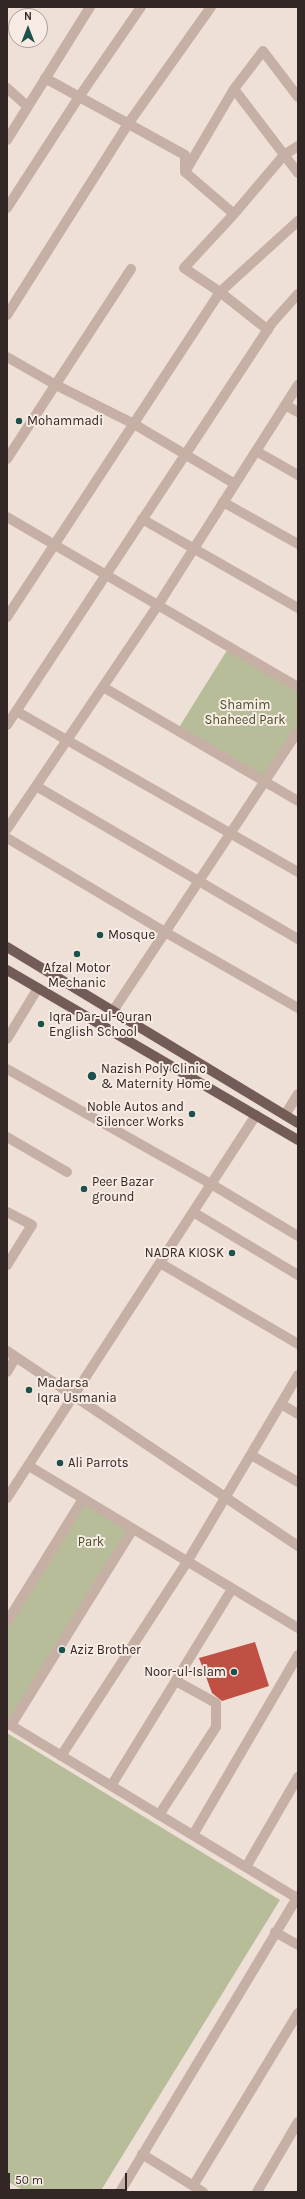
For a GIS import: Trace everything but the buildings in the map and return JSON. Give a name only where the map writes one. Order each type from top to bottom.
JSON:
[{"type":"main road","points":[[7,947],[298,1123]]},
{"type":"main road","points":[[7,970],[298,1140]]},
{"type":"street","points":[[7,140],[90,7]]},
{"type":"street","points":[[7,208],[79,97],[141,7]]},
{"type":"street","points":[[7,315],[128,124],[211,7]]},
{"type":"street","points":[[185,172],[234,90],[263,51],[298,97]]},
{"type":"street","points":[[45,78],[185,155],[185,172],[234,214]]},
{"type":"street","points":[[7,88],[27,106]]},
{"type":"street","points":[[234,90],[298,173]]},
{"type":"street","points":[[268,330],[220,292],[184,268],[234,214],[284,155],[298,146]]},
{"type":"street","points":[[7,617],[56,545],[220,292],[298,221]]},
{"type":"street","points":[[7,459],[131,269]]},
{"type":"street","points":[[7,724],[268,330],[298,294]]},
{"type":"street","points":[[7,357],[56,385],[134,424],[235,484]]},
{"type":"street","points":[[7,829],[158,605],[298,386]]},
{"type":"street","points":[[286,405],[298,412]]},
{"type":"street","points":[[256,451],[298,475]]},
{"type":"street","points":[[223,502],[298,544]]},
{"type":"street","points":[[7,517],[298,687]]},
{"type":"street","points":[[142,519],[298,608]]},
{"type":"street","points":[[103,687],[298,801]]},
{"type":"street","points":[[16,711],[298,872]]},
{"type":"street","points":[[113,1011],[298,731]]},
{"type":"street","points":[[36,786],[298,939]]},
{"type":"street","points":[[7,838],[165,932],[298,1008]]},
{"type":"street","points":[[7,1039],[38,988]]},
{"type":"street","points":[[7,1069],[211,1184],[298,1236]]},
{"type":"street","points":[[285,1115],[298,1094]]},
{"type":"street","points":[[7,1498],[256,1115]]},
{"type":"street","points":[[7,1137],[67,1172]]},
{"type":"street","points":[[7,1212],[32,1225],[7,1265]]},
{"type":"street","points":[[193,1212],[298,1275]]},
{"type":"street","points":[[160,1263],[298,1344]]},
{"type":"street","points":[[7,1351],[298,1546]]},
{"type":"street","points":[[7,1372],[16,1357]]},
{"type":"street","points":[[61,1756],[188,1562],[298,1375]]},
{"type":"street","points":[[281,1404],[298,1414]]},
{"type":"street","points":[[251,1455],[298,1482]]},
{"type":"street","points":[[28,1466],[298,1628]]},
{"type":"street","points":[[7,1622],[83,1499]]},
{"type":"street","points":[[120,2192],[297,1897],[9,1724],[133,1529]]},
{"type":"street","points":[[112,1786],[232,1589]]},
{"type":"street","points":[[193,1835],[298,1655]]},
{"type":"street","points":[[159,1814],[216,1727],[216,1703],[176,1682]]},
{"type":"street","points":[[246,1867],[298,1777]]},
{"type":"street","points":[[275,1932],[298,1945]]},
{"type":"street","points":[[193,2186],[298,2013]]},
{"type":"street","points":[[256,2192],[298,2122]]},
{"type":"street","points":[[142,2154],[203,2192]]},
{"type":"green space","name":"Shamim Shaheed Park","points":[[229,647],[298,687],[298,731],[265,781],[178,729]]},
{"type":"green space","name":"Park","points":[[83,1499],[133,1529],[7,1723],[7,1622]]},
{"type":"green space","points":[[7,1733],[280,1900],[100,2192],[26,2192],[7,2181]]},
{"type":"place","name":"Mohammadi","points":[[19,421]]},
{"type":"place","name":"Mosque","points":[[100,935]]},
{"type":"place","name":"Afzal Motor Mechanic","points":[[77,954]]},
{"type":"place","name":"Iqra Dar-ul-Quran English School","points":[[41,1024]]},
{"type":"place","name":"Nazish Poly Clinic & Maternity Home","points":[[92,1076]]},
{"type":"place","name":"Noble Autos and Silencer Works","points":[[192,1114]]},
{"type":"place","name":"Peer Bazar ground","points":[[84,1189]]},
{"type":"place","name":"NADRA KIOSK","points":[[232,1253]]},
{"type":"place","name":"Madarsa Iqra Usmania","points":[[29,1390]]},
{"type":"place","name":"Ali Parrots","points":[[60,1463]]},
{"type":"place","name":"Aziz Brother","points":[[62,1650]]},
{"type":"place","name":"Noor-ul-Islam","points":[[234,1672]]}]
